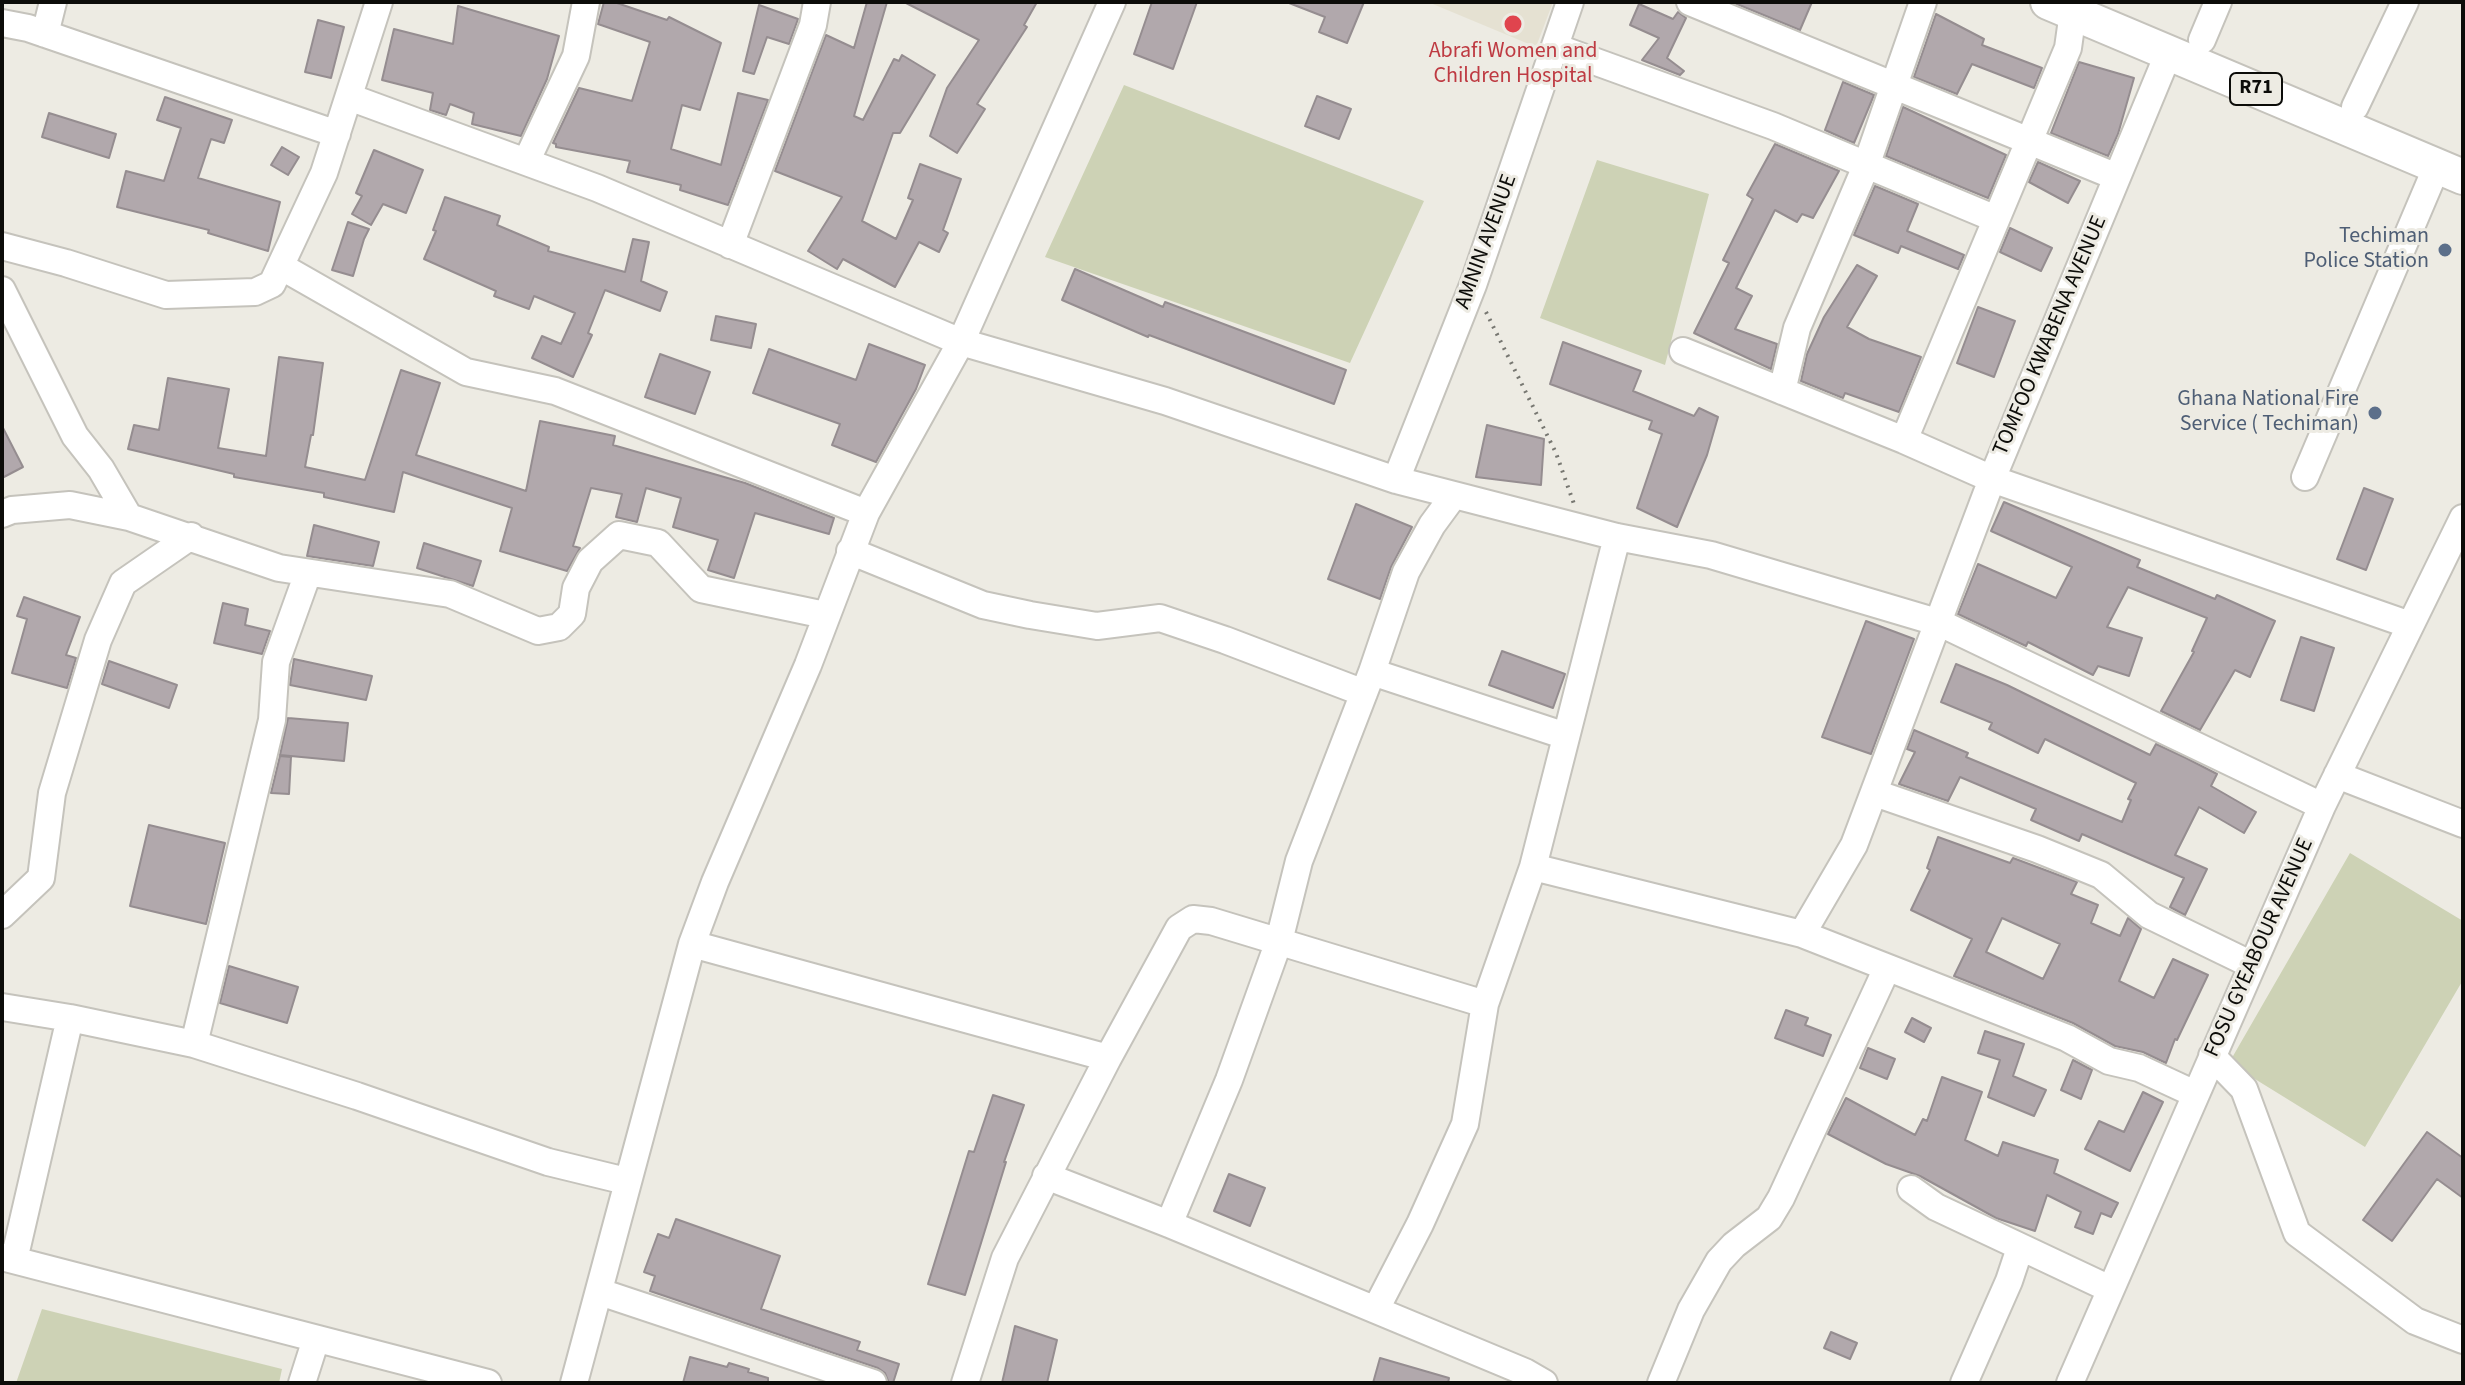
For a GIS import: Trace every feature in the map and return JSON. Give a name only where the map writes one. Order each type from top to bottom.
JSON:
[{"type":"main road","name":"R71","points":[[2109,2],[2355,107],[2454,165]]},
{"type":"main road","name":"R71","points":[[2060,7],[2454,165]]},
{"type":"street","points":[[45,34],[53,2]]},
{"type":"street","points":[[2,246],[166,295],[255,292],[272,284],[324,173],[379,2]]},
{"type":"street","points":[[526,162],[576,56],[586,2]]},
{"type":"street","points":[[730,245],[813,25],[817,2]]},
{"type":"street","points":[[574,1383],[692,944],[715,882],[808,665],[866,513],[961,342],[1112,2]]},
{"type":"street","name":"AMNIN AVENUE","points":[[1396,480],[1473,285],[1570,2]]},
{"type":"street","points":[[1690,2],[2117,177]]},
{"type":"street","points":[[1782,391],[1797,328],[1866,166],[1923,2]]},
{"type":"street","points":[[2202,40],[2218,2]]},
{"type":"street","points":[[2355,107],[2405,2]]},
{"type":"street","points":[[1904,440],[2068,48],[2060,7]]},
{"type":"street","points":[[2,23],[45,34],[337,134]]},
{"type":"street","points":[[1555,47],[1773,126],[1996,219]]},
{"type":"street","name":"TOMFOO KWABENA AVENUE","points":[[1802,934],[1854,845],[1992,479],[2169,52]]},
{"type":"street","points":[[349,97],[597,188],[961,342],[1165,401],[1396,480],[1617,537],[1711,555],[1940,623],[2322,806]]},
{"type":"street","points":[[2305,477],[2454,165]]},
{"type":"street","points":[[282,267],[466,372],[555,391],[866,513]]},
{"type":"street","points":[[2,290],[75,436],[101,469],[129,517]]},
{"type":"street","points":[[1683,351],[1992,479],[2410,625]]},
{"type":"street","points":[[70,505],[101,469]]},
{"type":"street","points":[[1169,1224],[1229,1080],[1279,941],[1299,861],[1368,683],[1406,572],[1432,525],[1454,495]]},
{"type":"street","points":[[2,514],[12,510],[70,505],[129,517],[279,568],[450,594],[538,631],[559,627],[572,614],[576,588],[590,561],[619,535],[658,543],[701,589],[825,615]]},
{"type":"street","name":"FOSU GYEABOUR AVENUE","points":[[2070,1383],[2322,806],[2463,518]]},
{"type":"street","points":[[2,915],[41,878],[52,793],[98,640],[123,583],[191,536]]},
{"type":"street","points":[[1376,1309],[1420,1224],[1465,1124],[1485,1004],[1533,867],[1617,537]]},
{"type":"street","points":[[850,551],[983,605],[1097,626],[1160,618],[1368,683],[1566,736]]},
{"type":"street","points":[[194,1044],[272,720],[276,662],[308,573]]},
{"type":"street","points":[[2337,775],[2463,824]]},
{"type":"street","points":[[1875,793],[2037,849],[2101,875],[2149,915],[2252,965]]},
{"type":"street","points":[[1533,867],[1802,934],[2067,1038],[2109,1061],[2139,1068],[2195,1094]]},
{"type":"street","points":[[965,1383],[1005,1258],[1179,928],[1193,919],[1279,941],[1485,1004]]},
{"type":"street","points":[[692,944],[1108,1058]]},
{"type":"street","points":[[1661,1383],[1691,1310],[1719,1261],[1769,1218],[1781,1198],[1887,968]]},
{"type":"street","points":[[2,1007],[194,1044],[548,1162],[626,1181]]},
{"type":"street","points":[[70,1018],[8,1259],[488,1383]]},
{"type":"street","points":[[2212,1056],[2244,1089],[2297,1233],[2415,1321],[2463,1340]]},
{"type":"street","points":[[1046,1176],[1376,1309],[1525,1372],[1544,1383]]},
{"type":"street","points":[[1911,1189],[1936,1207],[2110,1289]]},
{"type":"street","points":[[1964,1383],[2009,1281],[2020,1248]]},
{"type":"street","points":[[600,1292],[873,1383]]},
{"type":"street","points":[[302,1383],[316,1339]]},
{"type":"path","points":[[1473,285],[1556,453],[1582,528]]},
{"type":"shaded area","name":"Abrafi Women and Children Hospital","points":[[1428,2],[1553,2],[1536,47]]},
{"type":"green space","points":[[1124,85],[1424,201],[1350,363],[1045,257]]},
{"type":"green space","points":[[1597,160],[1709,194],[1665,365],[1540,318]]},
{"type":"green space","points":[[2350,853],[2463,921],[2463,980],[2365,1147],[2229,1063]]},
{"type":"green space","points":[[42,1309],[282,1369],[279,1383],[16,1383]]},
{"type":"building","points":[[604,2],[614,2],[667,20],[669,17],[721,43],[700,110],[682,105],[671,149],[721,165],[738,93],[768,100],[728,205],[680,190],[681,185],[627,172],[630,161],[556,147],[553,143],[579,88],[632,101],[650,42],[598,24]]},
{"type":"building","points":[[867,2],[887,2],[854,116],[863,120],[894,59],[899,61],[902,55],[935,75],[900,133],[893,133],[862,221],[896,239],[913,200],[908,198],[920,164],[961,179],[943,230],[948,233],[939,252],[919,242],[895,287],[843,259],[837,269],[808,251],[842,197],[775,171],[826,35],[854,48]]},
{"type":"building","points":[[904,2],[1037,2],[1024,25],[1027,27],[977,104],[985,109],[957,153],[930,136],[947,88],[979,40]]},
{"type":"building","points":[[1152,2],[1197,2],[1173,69],[1134,54]]},
{"type":"building","points":[[1364,2],[1347,43],[1319,32],[1325,17],[1289,3]]},
{"type":"building","points":[[1732,2],[1812,2],[1800,30]]},
{"type":"building","points":[[1639,4],[1673,19],[1678,12],[1686,18],[1667,58],[1684,71],[1680,75],[1642,60],[1659,38],[1630,25]]},
{"type":"building","points":[[759,5],[798,19],[789,44],[767,37],[754,74],[743,71]]},
{"type":"building","points":[[458,6],[559,36],[547,79],[521,136],[472,124],[474,113],[450,104],[446,115],[430,110],[433,93],[382,80],[394,29],[453,44]]},
{"type":"building","points":[[1936,14],[1984,39],[1982,45],[2042,68],[2034,88],[1972,64],[1957,94],[1914,77]]},
{"type":"building","points":[[318,20],[344,27],[331,78],[305,72]]},
{"type":"building","points":[[2079,62],[2134,78],[2118,134],[2108,156],[2051,133]]},
{"type":"building","points":[[1843,82],[1874,95],[1854,143],[1825,130]]},
{"type":"building","points":[[1317,96],[1351,109],[1339,139],[1305,126]]},
{"type":"building","points":[[165,97],[232,120],[224,143],[211,139],[198,178],[280,202],[268,251],[208,233],[209,230],[117,207],[126,171],[164,181],[181,128],[157,120]]},
{"type":"building","points":[[1903,107],[2006,155],[1988,198],[1886,156]]},
{"type":"building","points":[[49,113],[116,134],[109,158],[42,137]]},
{"type":"building","points":[[1775,144],[1839,171],[1813,218],[1802,214],[1797,222],[1775,210],[1736,288],[1752,296],[1735,329],[1777,344],[1771,369],[1694,333],[1729,263],[1723,260],[1753,199],[1747,195]]},
{"type":"building","points":[[282,147],[299,157],[288,175],[271,165]]},
{"type":"building","points":[[374,150],[423,170],[406,213],[383,204],[371,225],[352,214],[362,196],[356,193]]},
{"type":"building","points":[[2038,162],[2080,181],[2068,203],[2029,182]]},
{"type":"building","points":[[1875,186],[1918,204],[1907,231],[1964,255],[1958,269],[1901,246],[1898,253],[1854,235]]},
{"type":"building","points":[[445,197],[500,216],[497,225],[549,247],[548,251],[625,272],[633,239],[649,242],[641,281],[667,292],[660,311],[605,290],[588,333],[592,335],[573,377],[532,358],[542,336],[561,344],[575,313],[534,296],[529,309],[494,296],[496,291],[424,259]]},
{"type":"building","points":[[348,222],[369,229],[353,276],[332,270]]},
{"type":"building","points":[[2010,228],[2052,248],[2041,271],[2000,252]]},
{"type":"building","points":[[1857,265],[1877,276],[1847,327],[1869,339],[1921,357],[1899,412],[1845,393],[1843,398],[1801,381],[1807,354],[1824,317]]},
{"type":"building","points":[[1075,269],[1163,307],[1165,302],[1346,370],[1334,404],[1148,337],[1062,300]]},
{"type":"building","points":[[1978,307],[2015,321],[1994,377],[1957,363]]},
{"type":"building","points":[[716,316],[756,324],[751,348],[711,340]]},
{"type":"building","points":[[1563,342],[1641,371],[1633,391],[1694,416],[1699,408],[1718,417],[1707,455],[1677,527],[1637,508],[1662,434],[1649,429],[1652,421],[1550,384]]},
{"type":"building","points":[[869,344],[925,365],[916,389],[876,462],[832,445],[840,424],[753,393],[769,349],[856,380]]},
{"type":"building","points":[[660,354],[710,372],[695,414],[645,397]]},
{"type":"building","points":[[279,357],[323,363],[313,435],[305,467],[365,480],[401,370],[440,383],[416,455],[526,491],[540,421],[615,436],[613,445],[745,483],[834,518],[829,534],[755,513],[734,578],[708,570],[718,540],[673,527],[681,498],[646,488],[637,522],[616,517],[622,494],[591,488],[573,546],[580,548],[567,571],[500,551],[512,508],[403,472],[394,512],[324,497],[324,493],[234,477],[234,474],[128,449],[134,425],[159,430],[168,378],[229,389],[218,448],[266,456]]},
{"type":"building","points":[[1487,425],[1544,439],[1541,485],[1476,477]]},
{"type":"building","points":[[2,426],[23,467],[2,478]]},
{"type":"building","points":[[2364,488],[2393,499],[2366,570],[2337,559]]},
{"type":"building","points":[[2004,502],[2140,560],[2137,567],[2215,599],[2217,595],[2275,621],[2250,677],[2235,670],[2200,730],[2161,711],[2194,652],[2207,618],[2128,587],[2107,627],[2142,638],[2129,676],[2098,666],[2093,675],[2028,642],[2026,646],[1958,614],[1978,564],[2056,598],[2072,567],[1991,531]]},
{"type":"building","points":[[1356,504],[1412,527],[1391,567],[1380,599],[1328,579]]},
{"type":"building","points":[[314,525],[379,542],[373,566],[307,556]]},
{"type":"building","points":[[424,543],[481,561],[473,586],[417,568]]},
{"type":"building","points":[[24,597],[80,617],[66,655],[76,658],[67,688],[12,673],[27,619],[17,616]]},
{"type":"building","points":[[223,603],[248,609],[245,625],[270,631],[262,654],[214,643]]},
{"type":"building","points":[[1866,621],[1914,639],[1871,754],[1822,737]]},
{"type":"building","points":[[2301,637],[2334,648],[2314,711],[2281,700]]},
{"type":"building","points":[[1502,651],[1565,674],[1553,708],[1489,685]]},
{"type":"building","points":[[294,659],[372,676],[366,700],[290,685]]},
{"type":"building","points":[[109,661],[177,685],[169,708],[102,684]]},
{"type":"building","points":[[1956,664],[2007,685],[2150,755],[2156,744],[2186,758],[2217,774],[2211,786],[2256,812],[2244,833],[2199,807],[2175,855],[2207,869],[2185,915],[2170,907],[2184,878],[2082,834],[2079,841],[2031,820],[2036,809],[1960,777],[1948,801],[1899,784],[1915,752],[1907,749],[1914,730],[1968,753],[1966,757],[2122,822],[2136,783],[2045,739],[2038,753],[1989,729],[1992,723],[1941,702]]},
{"type":"building","points":[[288,718],[348,723],[344,761],[280,755]]},
{"type":"building","points":[[280,756],[291,757],[289,794],[271,793]]},
{"type":"building","points":[[149,825],[225,843],[206,924],[130,906]]},
{"type":"building","points":[[1938,837],[2010,863],[2013,858],[2077,882],[2071,894],[2098,905],[2091,923],[2120,936],[2128,918],[2141,929],[2119,981],[2154,998],[2173,959],[2208,975],[2166,1063],[2143,1052],[2115,1046],[2073,1023],[1954,976],[1972,939],[1911,910],[1930,870],[1927,868]],"holes":[[[2002,918],[2060,944],[2043,979],[1986,952]]]},
{"type":"building","points":[[229,966],[298,987],[287,1023],[220,1003]]},
{"type":"building","points":[[1786,1010],[1808,1018],[1805,1025],[1831,1035],[1823,1056],[1775,1038]]},
{"type":"building","points":[[1912,1018],[1931,1028],[1924,1042],[1905,1032]]},
{"type":"building","points":[[1985,1031],[2024,1044],[2013,1076],[2046,1090],[2034,1116],[1988,1097],[2000,1060],[1978,1053]]},
{"type":"building","points":[[1868,1048],[1895,1059],[1887,1079],[1860,1068]]},
{"type":"building","points":[[2073,1060],[2092,1070],[2081,1099],[2061,1090]]},
{"type":"building","points":[[1942,1077],[1982,1092],[1965,1140],[1998,1156],[2003,1142],[2058,1160],[2054,1173],[2118,1203],[2111,1217],[2101,1213],[2093,1234],[2075,1227],[2081,1212],[2047,1195],[2035,1231],[1996,1218],[1920,1176],[1886,1164],[1828,1134],[1846,1098],[1915,1135],[1923,1119],[1927,1121]]},
{"type":"building","points":[[2143,1092],[2163,1102],[2130,1171],[2085,1149],[2099,1121],[2124,1132]]},
{"type":"building","points":[[993,1095],[1024,1105],[965,1295],[928,1284],[969,1151],[974,1152]]},
{"type":"building","points":[[2427,1132],[2463,1158],[2463,1198],[2437,1179],[2392,1241],[2363,1220]]},
{"type":"building","points":[[1229,1174],[1265,1188],[1250,1226],[1214,1211]]},
{"type":"building","points":[[676,1219],[780,1256],[761,1309],[860,1342],[857,1350],[899,1364],[893,1383],[889,1383],[885,1373],[878,1368],[650,1291],[655,1276],[644,1272],[658,1234],[669,1238]]},
{"type":"building","points":[[1015,1326],[1057,1340],[1047,1383],[1002,1383]]},
{"type":"building","points":[[1831,1332],[1857,1343],[1850,1359],[1824,1348]]},
{"type":"building","points":[[690,1357],[727,1367],[729,1363],[749,1369],[748,1372],[768,1378],[768,1383],[683,1383]]},
{"type":"building","points":[[1380,1358],[1449,1378],[1448,1383],[1373,1383]]},
{"type":"place","name":"Abrafi Women and Children Hospital","points":[[1513,24]]},
{"type":"place","name":"Techiman Police Station","points":[[2445,250]]},
{"type":"place","name":"Ghana National Fire Service ( Techiman)","points":[[2375,413]]}]
